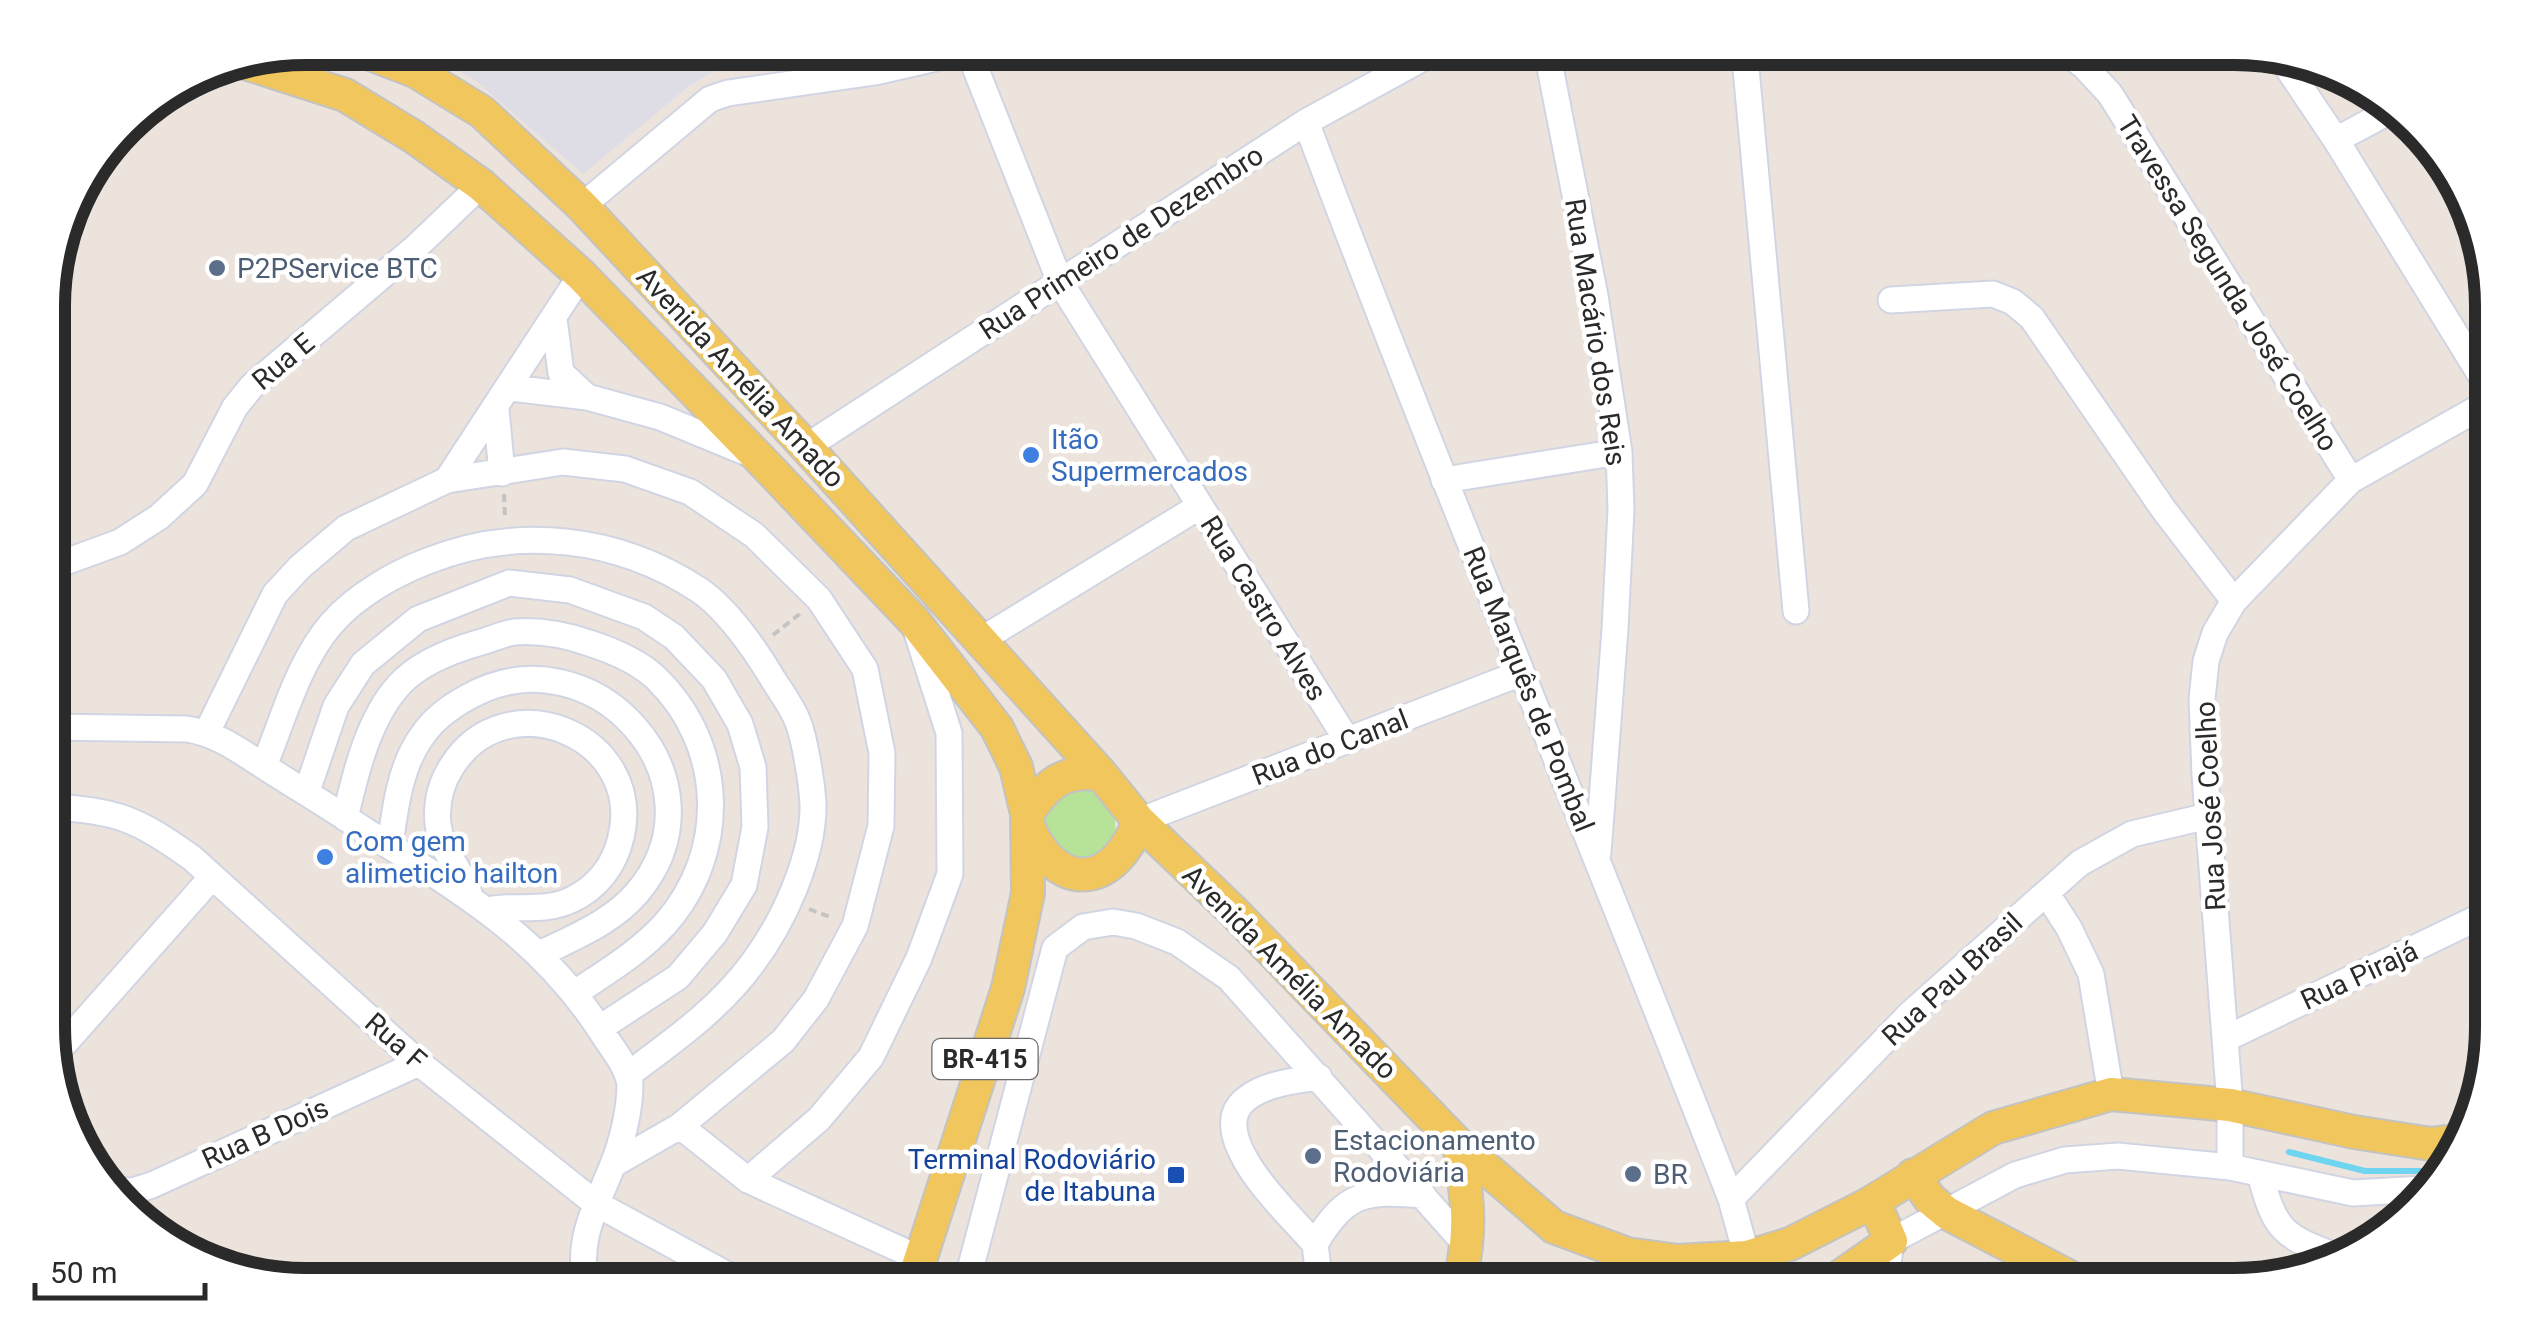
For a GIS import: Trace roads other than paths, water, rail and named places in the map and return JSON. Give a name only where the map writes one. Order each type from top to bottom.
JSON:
[{"type":"main road","name":"Avenida Amélia Amado","points":[[399,66],[482,112],[582,206],[981,640],[1138,821],[1234,912],[1459,1145],[1554,1226],[1627,1254],[1678,1260],[1747,1257],[1790,1244],[1867,1206],[1993,1128],[2112,1094],[2230,1106],[2354,1132],[2431,1144],[2445,1142]]},
{"type":"main road","name":"Avenida Amélia Amado","points":[[265,69],[345,95],[414,137],[481,185],[581,274],[914,621],[997,728],[1016,767],[1028,820],[1028,893],[1008,988],[917,1268]]},
{"type":"main road","points":[[1101,774],[1064,775],[1050,783],[1028,820],[1046,858],[1076,874],[1094,873],[1123,855],[1138,821]]},
{"type":"main road","points":[[1459,1145],[1469,1248],[1464,1267]]},
{"type":"main road","points":[[1913,1175],[1930,1199],[1947,1213],[2051,1267]]},
{"type":"main road","points":[[1854,1267],[1892,1241],[1880,1216],[1867,1206]]},
{"type":"street","name":"Rua Primeiro de Dezembro","points":[[806,448],[1306,122],[1411,65]]},
{"type":"street","name":"Rua Macário dos Reis","points":[[1549,65],[1595,296],[1619,452],[1615,629],[1598,858]]},
{"type":"street","points":[[1747,65],[1796,611]]},
{"type":"street","name":"Travessa Segunda José Coelho","points":[[2083,65],[2110,94],[2351,480]]},
{"type":"street","points":[[582,206],[710,99],[901,66]]},
{"type":"street","name":"Rua Castro Alves","points":[[979,66],[1060,282],[1348,740]]},
{"type":"street","points":[[2290,72],[2475,366]]},
{"type":"street","points":[[2336,140],[2380,115]]},
{"type":"street","name":"Rua Marquês de Pombal","points":[[1306,122],[1444,480],[1732,1199],[1747,1257]]},
{"type":"street","name":"Rua E","points":[[66,562],[120,542],[160,517],[195,484],[235,406],[252,386],[390,270],[481,185]]},
{"type":"street","points":[[447,480],[581,274]]},
{"type":"street","points":[[1891,300],[1993,294],[2013,302],[2032,318],[2164,510],[2234,601]]},
{"type":"street","points":[[554,319],[561,373],[588,397]]},
{"type":"street","points":[[510,388],[588,397],[660,417],[760,458]]},
{"type":"street","points":[[496,410],[502,473]]},
{"type":"street","name":"Rua José Coelho","points":[[2230,1167],[2230,1106],[2202,699],[2206,661],[2215,633],[2234,601],[2351,480],[2475,410]]},
{"type":"street","points":[[1444,480],[1619,452]]},
{"type":"street","points":[[207,732],[275,594],[346,528],[447,480],[563,462],[624,469],[690,492],[754,535],[819,598],[865,669],[882,752],[881,826],[855,926],[816,999],[784,1042],[680,1126],[614,1164]]},
{"type":"street","points":[[981,640],[1200,506]]},
{"type":"street","points":[[264,766],[303,670],[332,623],[390,576],[459,548],[506,540],[576,541],[643,559],[702,592],[755,649],[798,722],[813,805],[804,858],[790,901],[754,962],[684,1034],[629,1074]]},
{"type":"street","points":[[307,791],[336,706],[363,664],[418,619],[508,583],[570,590],[644,617],[674,637],[714,678],[740,724],[753,767],[756,827],[744,886],[715,933],[678,977],[600,1028]]},
{"type":"street","points":[[748,1180],[820,1119],[872,1057],[918,958],[950,874],[949,734],[914,621]]},
{"type":"street","points":[[345,818],[353,783],[377,719],[399,685],[445,652],[514,632],[566,635],[608,649],[654,676],[680,707],[697,740],[710,774],[712,826],[685,897],[666,923],[640,948],[575,993]]},
{"type":"street","name":"Rua do Canal","points":[[1138,821],[1521,673]]},
{"type":"street","points":[[390,845],[404,774],[420,738],[444,710],[490,685],[522,680],[564,681],[612,702],[657,755],[666,792],[668,825],[664,842],[638,892],[612,916],[540,954]]},
{"type":"street","points":[[543,724],[578,736],[605,760],[621,792],[623,829],[612,863],[588,890],[572,900],[536,909],[479,904],[446,857],[437,821],[442,785],[450,769],[474,742],[507,726],[543,724]]},
{"type":"street","points":[[65,727],[188,728],[207,732],[307,791],[479,904],[540,954],[575,993],[629,1074],[630,1093],[614,1164],[595,1203],[582,1268]]},
{"type":"street","name":"Rua F","points":[[65,808],[122,816],[160,836],[212,877],[419,1063],[595,1203],[713,1268]]},
{"type":"street","name":"Rua Pau Brasil","points":[[1732,1199],[1911,1013],[2080,863],[2132,834],[2208,816]]},
{"type":"street","points":[[66,1042],[212,877]]},
{"type":"street","points":[[2046,894],[2070,928],[2091,974],[2112,1094]]},
{"type":"street","name":"Rua Pirajá","points":[[2225,1038],[2475,919]]},
{"type":"street","points":[[971,1268],[1055,948],[1082,926],[1113,922],[1136,926],[1176,942],[1229,978],[1469,1248]]},
{"type":"street","name":"Rua B Dois","points":[[129,1191],[152,1185],[419,1063]]},
{"type":"street","points":[[1318,1267],[1315,1244],[1241,1156],[1232,1131],[1236,1109],[1246,1099],[1282,1083],[1319,1077]]},
{"type":"street","points":[[680,1126],[748,1180],[908,1268]]},
{"type":"street","points":[[1888,1267],[1892,1241],[2015,1176],[2066,1160],[2118,1156],[2230,1167],[2353,1193],[2411,1190]]},
{"type":"street","points":[[2260,1174],[2272,1217],[2297,1242],[2322,1251]]},
{"type":"street","points":[[1315,1244],[1339,1209],[1356,1197],[1378,1192],[1422,1195]]},
{"type":"waterway","points":[[2289,1152],[2365,1171],[2426,1171]]},
{"type":"place","name":"P2PService BTC","points":[[217,268]]},
{"type":"place","name":"Itão Supermercados","points":[[1031,455]]},
{"type":"place","name":"Com gem alimeticio hailton","points":[[325,857]]},
{"type":"place","name":"Estacionamento Rodoviária","points":[[1313,1156]]},
{"type":"place","name":"BR","points":[[1633,1174]]},
{"type":"place","name":"Terminal Rodoviário de Itabuna","points":[[1176,1175]]}]
